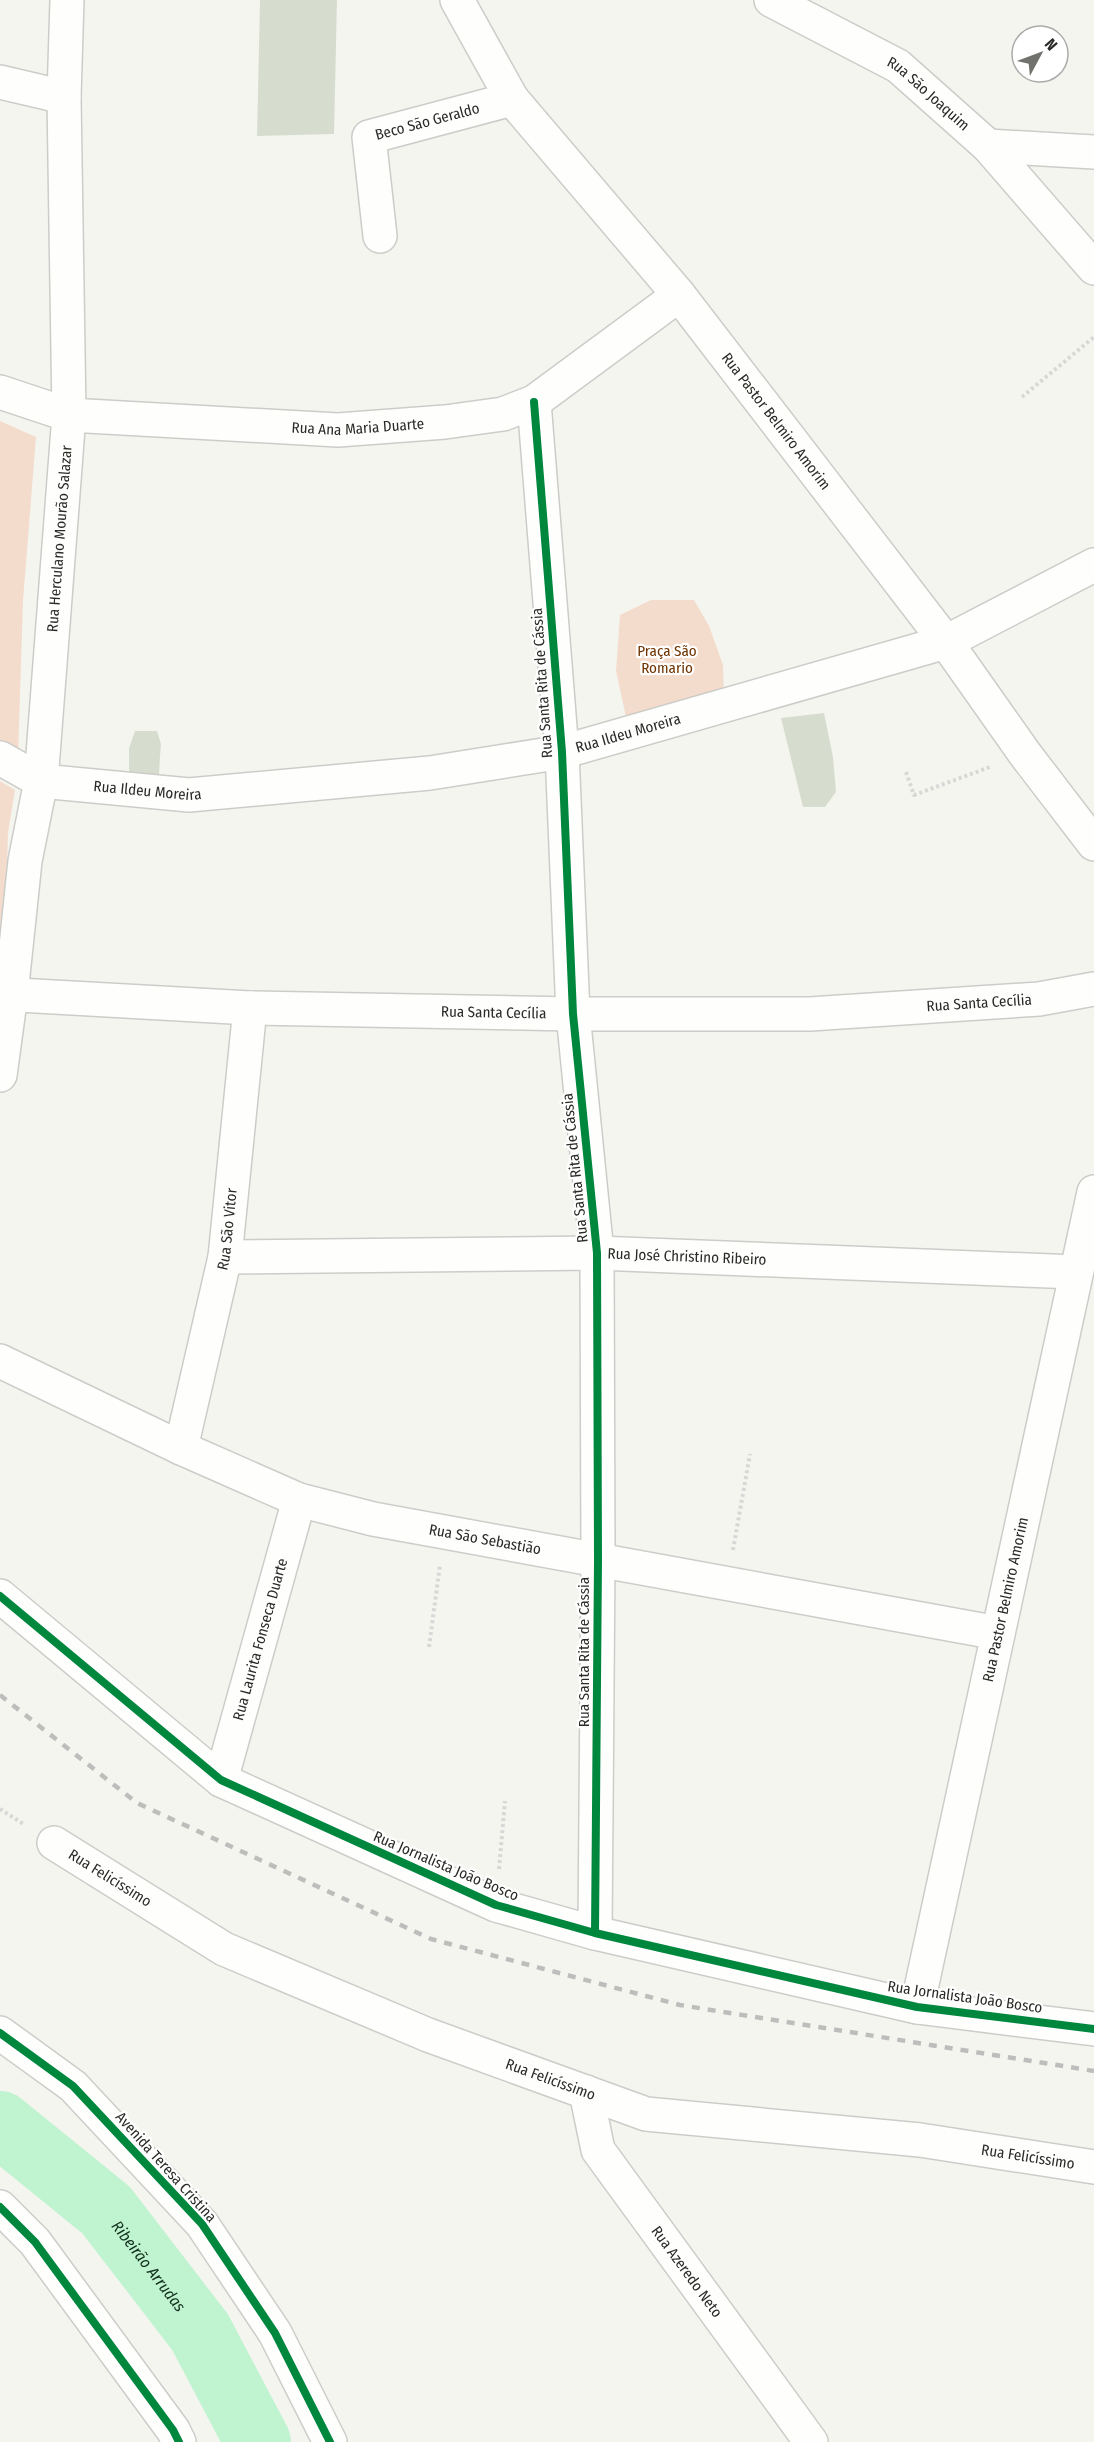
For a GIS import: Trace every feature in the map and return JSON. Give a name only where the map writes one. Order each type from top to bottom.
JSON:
[{"type":"street","name":"Rua Herculano Mourão Salazar","points":[[0,1075],[6,994],[25,861],[41,781],[69,416],[64,97],[67,0]]},
{"type":"street","name":"Rua Pastor Belmiro Amorim","points":[[457,0],[512,99],[679,295],[946,642],[1025,754],[1094,844]]},
{"type":"street","name":"Rua São Joaquim","points":[[771,0],[898,66],[988,146],[1094,268]]},
{"type":"street","points":[[0,82],[64,97]]},
{"type":"street","name":"Beco São Geraldo","points":[[380,236],[369,137],[512,99]]},
{"type":"street","points":[[988,146],[1094,152]]},
{"type":"street","name":"Rua Ana Maria Duarte","points":[[0,392],[69,416],[338,430],[445,423],[503,414],[534,402],[679,295]]},
{"type":"street","name":"Rua Santa Rita de Cássia","points":[[534,402],[562,752],[573,1014],[597,1253],[598,1560],[595,1933]]},
{"type":"street","name":"Rua Ildeu Moreira","points":[[0,758],[41,781],[189,795],[430,773],[562,752],[946,642],[1094,565]]},
{"type":"street","name":"Rua Santa Cecília","points":[[6,994],[250,1008],[573,1014],[810,1014],[1038,999],[1094,990]]},
{"type":"street","name":"Rua São Vitor","points":[[181,1448],[225,1257],[250,1008]]},
{"type":"street","name":"Rua Pastor Belmiro Amorim","points":[[917,2007],[1094,1192]]},
{"type":"street","name":"Rua José Christino Ribeiro","points":[[225,1257],[597,1253],[1076,1272]]},
{"type":"street","name":"Rua São Sebastião","points":[[0,1361],[181,1448],[299,1500],[373,1519],[998,1633]]},
{"type":"street","name":"Rua Laurita Fonseca Duarte","points":[[222,1780],[299,1500]]},
{"type":"street","name":"Rua Jornalista João Bosco","points":[[0,1596],[222,1780],[496,1905],[595,1933],[917,2007],[1094,2029]]},
{"type":"street","name":"Rua Felicíssimo","points":[[54,1843],[224,1949],[428,2035],[646,2114],[920,2140],[1094,2167]]},
{"type":"street","name":"Avenida Teresa Cristina","points":[[0,2034],[72,2086],[202,2224],[275,2333],[330,2442]]},
{"type":"street","name":"Rua Azeredo Neto","points":[[586,2092],[598,2150],[811,2442]]},
{"type":"street","points":[[0,2207],[35,2242],[173,2430],[179,2442]]},
{"type":"path","points":[[1022,397],[1094,337]]},
{"type":"path","points":[[906,772],[914,795],[1025,754]]},
{"type":"path","points":[[728,1583],[750,1454]]},
{"type":"path","points":[[429,1647],[445,1532]]},
{"type":"path","points":[[496,1905],[505,1801]]},
{"type":"green space","points":[[0,421],[36,437],[23,601],[18,757],[0,747]]},
{"type":"green space","name":"Praça São Romario","points":[[651,600],[694,600],[709,626],[723,665],[724,699],[626,717],[616,671],[620,615]]},
{"type":"green space","points":[[0,781],[15,790],[8,833],[3,984],[0,984]]},
{"type":"building","points":[[260,0],[337,0],[334,134],[257,136]]},
{"type":"building","points":[[824,713],[833,757],[836,792],[825,807],[803,807],[781,718]]},
{"type":"building","points":[[135,731],[157,731],[161,744],[159,775],[154,779],[131,778],[129,748]]},
{"type":"waterway","name":"Ribeirão Arrudas","points":[[0,2124],[106,2210],[200,2332],[258,2442]]},
{"type":"railway","points":[[0,1695],[137,1803],[431,1939],[680,2005],[1094,2071]]},
{"type":"cycle path","points":[[534,402],[562,752],[573,1014],[597,1253],[598,1560],[595,1933]]},
{"type":"cycle path","points":[[0,1596],[221,1780],[496,1905],[595,1933],[917,2007],[1094,2029]]},
{"type":"cycle path","points":[[0,2033],[73,2086],[202,2224],[275,2333],[330,2442]]},
{"type":"cycle path","points":[[0,2207],[35,2242],[173,2430],[179,2442]]}]
